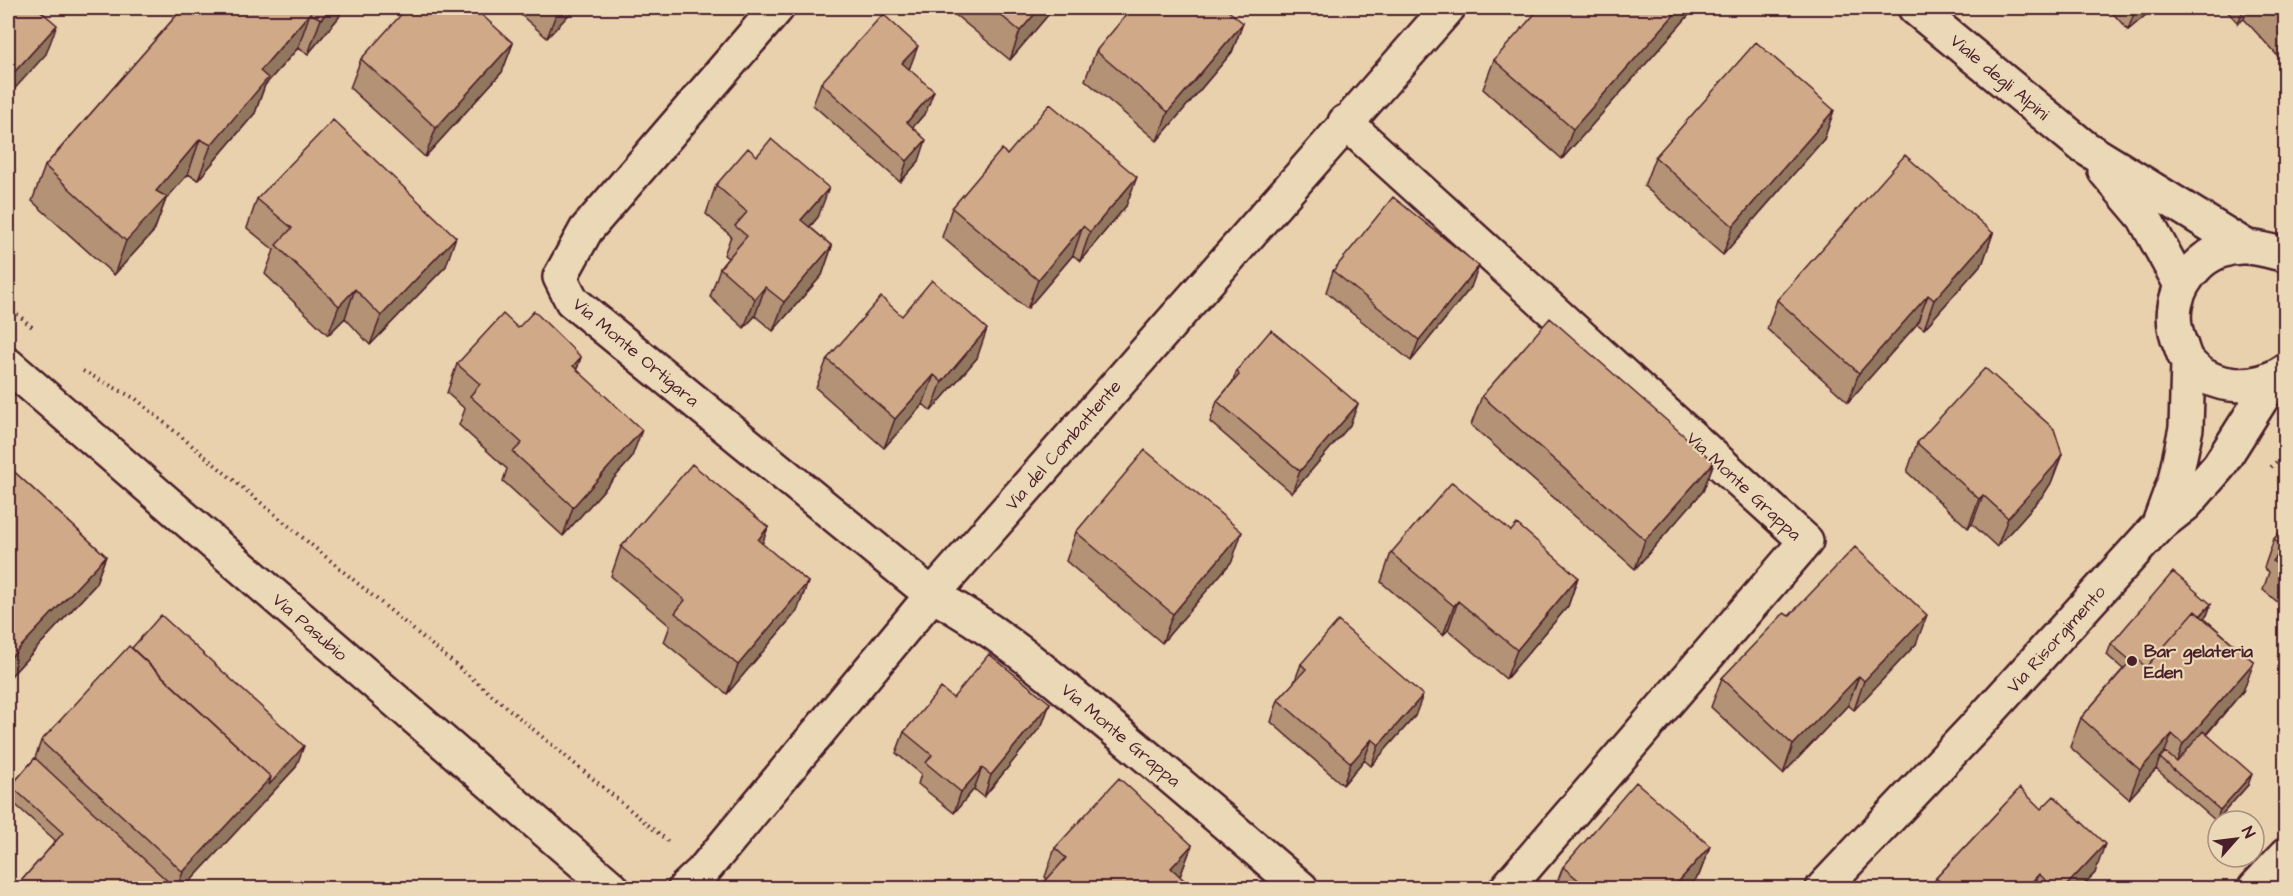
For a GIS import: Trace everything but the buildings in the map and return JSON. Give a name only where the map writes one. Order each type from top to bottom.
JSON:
[{"type":"street","name":"Via Monte Ortigara","points":[[777,8],[586,230],[560,277],[572,301],[932,594]]},
{"type":"street","name":"Via del Combattente","points":[[694,880],[932,594],[1345,122],[1448,8]]},
{"type":"street","name":"Viale degli Alpini","points":[[1915,8],[2084,147],[2270,253]]},
{"type":"street","name":"Via Monte Grappa","points":[[1345,122],[1806,541],[1507,888]]},
{"type":"street","name":"Viale degli Alpini","points":[[2084,147],[2144,217],[2181,285]]},
{"type":"street","points":[[2158,526],[2175,480],[2186,428],[2188,362],[2178,341],[2174,302],[2186,277],[2202,260],[2223,250],[2270,253]]},
{"type":"street","name":"Via Risorgimento","points":[[2188,362],[2205,376],[2229,385],[2252,385],[2280,375]]},
{"type":"street","name":"Via Pasubio","points":[[8,365],[612,888]]},
{"type":"street","name":"Via Risorgimento","points":[[1823,888],[1986,715],[2158,526],[2186,504],[2219,466],[2280,375]]},
{"type":"street","name":"Via Monte Grappa","points":[[932,594],[964,612],[1034,662],[1301,888]]},
{"type":"street","points":[[2262,886],[2286,855]]},
{"type":"path","points":[[8,306],[33,329]]},
{"type":"path","points":[[77,367],[136,399],[694,880]]},
{"type":"place","name":"Bar gelateria Eden","points":[[2132,661]]}]
